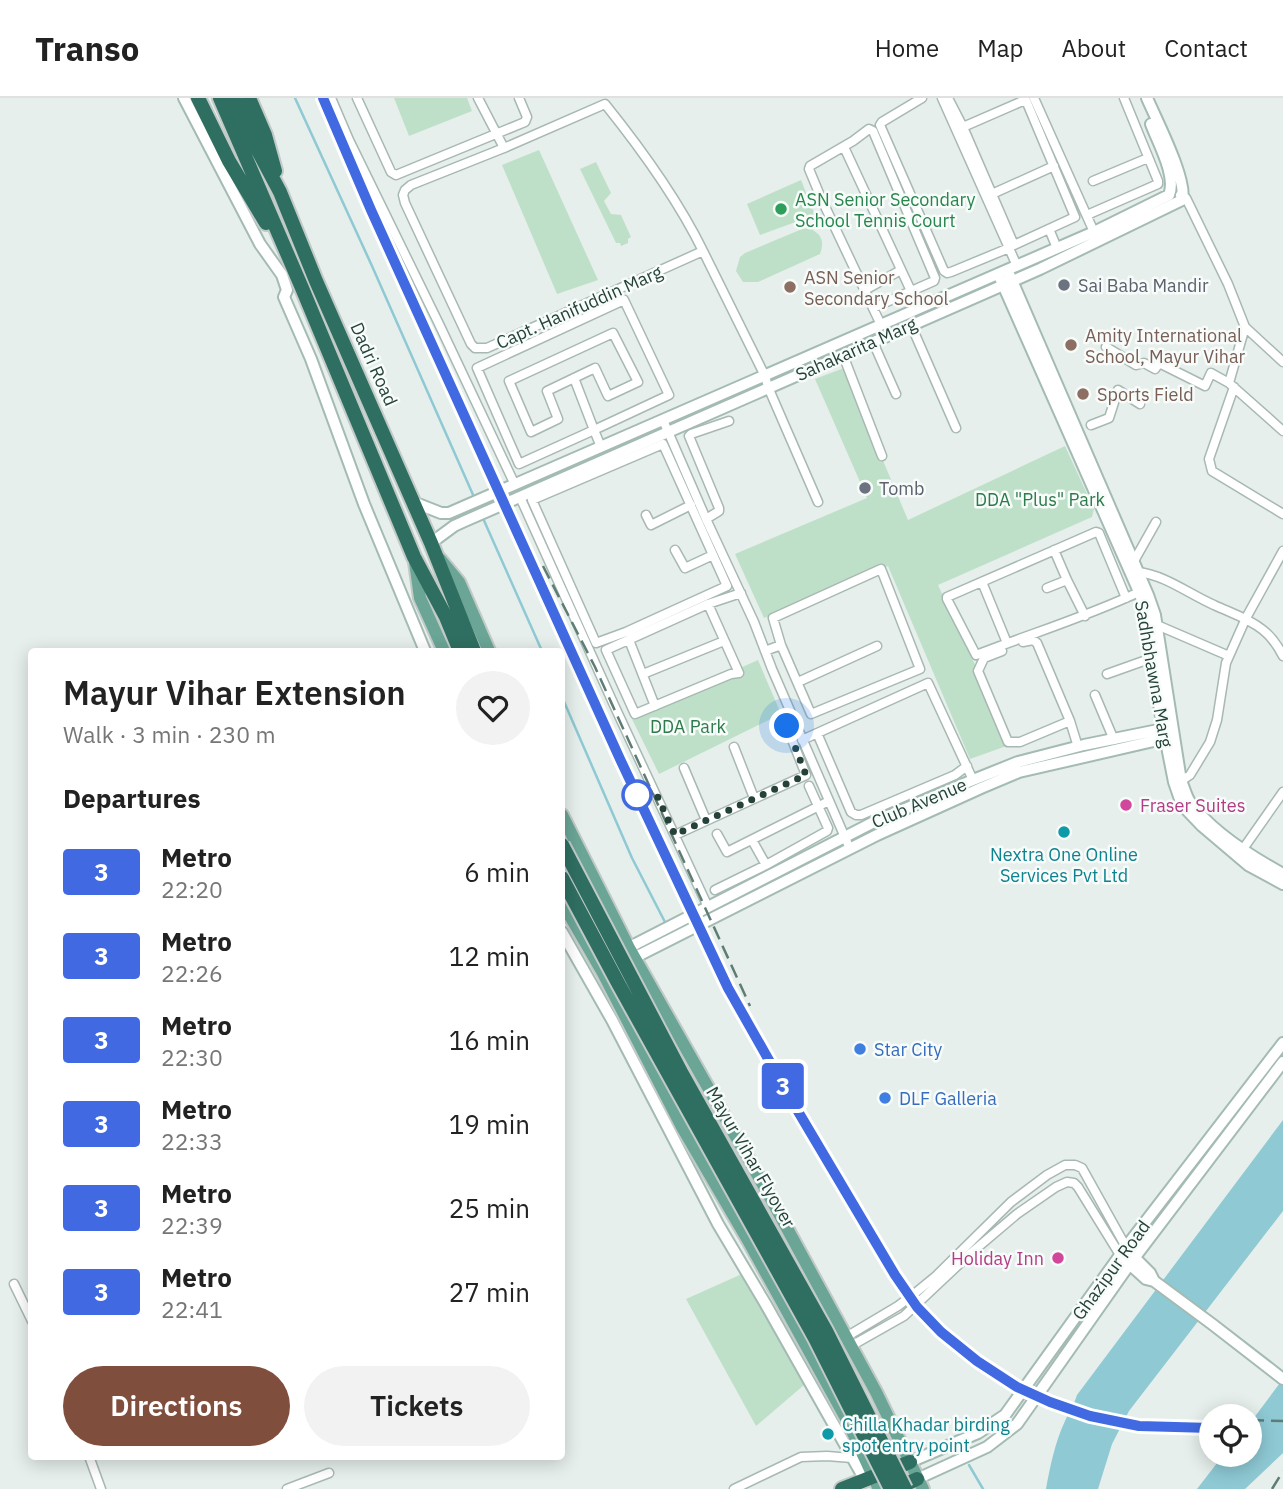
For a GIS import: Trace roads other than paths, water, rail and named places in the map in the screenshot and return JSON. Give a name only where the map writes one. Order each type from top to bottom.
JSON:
[{"type":"highway","points":[[198,98],[229,161],[294,269]]},
{"type":"highway","points":[[220,98],[294,269]]},
{"type":"highway","points":[[234,98],[255,145],[281,192]]},
{"type":"highway","points":[[249,98],[265,135],[281,192]]},
{"type":"highway","name":"Dadri Road","points":[[281,192],[316,281],[432,547]]},
{"type":"highway","name":"Dadri Road","points":[[294,269],[414,557]]},
{"type":"highway","points":[[432,547],[473,648]]},
{"type":"highway","points":[[414,557],[446,617],[459,648]]},
{"type":"highway","name":"Mayur Vihar Flyover","points":[[565,851],[682,1074],[827,1331],[905,1489]]},
{"type":"highway","name":"Mayur Vihar Flyover","points":[[565,884],[815,1338],[893,1489]]},
{"type":"highway","points":[[842,1489],[872,1482],[910,1462]]},
{"type":"highway","points":[[893,1489],[920,1484]]},
{"type":"main road","points":[[432,547],[459,582],[488,648]]},
{"type":"main road","points":[[414,557],[421,598],[442,648]]},
{"type":"main road","points":[[565,821],[631,952],[848,1341],[920,1484]]},
{"type":"main road","points":[[565,895],[572,897],[583,894],[590,885],[591,872]]},
{"type":"main road","points":[[565,907],[601,969],[676,1129],[749,1242],[847,1420],[872,1482]]},
{"type":"street","points":[[184,98],[260,244],[282,275],[287,290],[284,297],[312,359],[365,504],[424,648]]},
{"type":"street","points":[[331,98],[515,485]]},
{"type":"street","points":[[358,98],[391,172],[396,176],[525,122],[527,120],[519,98]]},
{"type":"street","points":[[478,98],[504,148]]},
{"type":"street","points":[[922,98],[880,125],[944,271],[951,272],[1009,248]]},
{"type":"street","points":[[942,98],[1009,248],[1008,275]]},
{"type":"street","points":[[948,98],[1014,245],[1075,217],[1028,99]]},
{"type":"street","points":[[1087,215],[1158,184],[1124,98]]},
{"type":"street","points":[[1141,98],[1172,178],[1171,191],[1183,192]]},
{"type":"street","points":[[1147,98],[1180,175],[1183,192],[1228,284],[1245,327],[1283,362]]},
{"type":"street","points":[[963,127],[1028,99]]},
{"type":"street","points":[[1028,99],[1094,232]]},
{"type":"street","name":"Capt. Hanifuddin Marg","points":[[703,251],[487,348],[475,348],[403,195],[411,185],[605,104],[645,156],[690,225],[703,251],[766,382],[818,502]]},
{"type":"street","points":[[873,308],[934,281],[935,278],[873,131],[867,130],[810,166],[809,171],[864,290],[881,325]]},
{"type":"street","points":[[844,147],[911,291]]},
{"type":"street","points":[[1093,181],[1148,158]]},
{"type":"street","points":[[992,194],[1054,166]]},
{"type":"street","name":"Sahakarita Marg","points":[[413,502],[441,513],[449,513],[663,420],[843,355],[911,325],[1058,248],[1169,195],[1171,191]]},
{"type":"street","name":"Sahakarita Marg","points":[[432,547],[454,526],[668,438],[766,382],[881,325],[1008,275],[1182,200],[1183,192]]},
{"type":"street","points":[[1049,229],[1058,248]]},
{"type":"street","points":[[864,290],[901,270]]},
{"type":"street","name":"Sadhbhawna Marg","points":[[1008,275],[1149,595],[1157,625],[1174,782],[1182,805],[1248,865],[1283,884]]},
{"type":"street","name":"Sadhbhawna Marg","points":[[1008,275],[1139,592],[1169,732],[1188,800],[1214,827],[1254,858],[1283,874]]},
{"type":"street","points":[[624,300],[669,395],[594,430],[519,464],[477,368],[624,300]]},
{"type":"street","points":[[911,325],[956,428]]},
{"type":"street","points":[[1245,327],[1209,459],[1215,475],[1283,513]]},
{"type":"street","points":[[613,333],[638,382],[608,396],[595,368],[574,378],[547,391],[558,419],[531,432],[509,381],[521,375],[613,333]]},
{"type":"street","points":[[873,342],[896,394]]},
{"type":"street","points":[[1106,346],[1136,365],[1144,363],[1155,369],[1159,363],[1205,386],[1212,373],[1231,385],[1283,431]]},
{"type":"street","points":[[843,355],[882,456]]},
{"type":"street","points":[[574,378],[601,447]]},
{"type":"street","points":[[1091,425],[1109,418],[1118,390],[1140,404]]},
{"type":"street","points":[[663,420],[691,505],[727,586],[596,643],[532,500],[668,438]]},
{"type":"street","points":[[706,519],[716,514],[719,508],[689,436],[729,421]]},
{"type":"street","points":[[668,438],[734,576],[850,849]]},
{"type":"street","points":[[520,497],[708,907]]},
{"type":"street","points":[[646,514],[651,525],[691,505]]},
{"type":"street","points":[[1156,522],[1136,566],[1213,605],[1246,618],[1278,645],[1283,656]]},
{"type":"street","points":[[1126,598],[1096,532],[947,597],[976,655],[1085,616],[1126,598],[1139,592]]},
{"type":"street","points":[[675,550],[685,568],[713,555]]},
{"type":"street","points":[[1055,550],[1085,616]]},
{"type":"street","points":[[1181,781],[1189,775],[1210,741],[1217,720],[1226,663],[1246,618],[1283,551]]},
{"type":"street","points":[[881,569],[920,669],[811,714],[781,645],[773,618],[881,569]]},
{"type":"street","points":[[725,580],[734,576]]},
{"type":"street","points":[[1047,587],[1067,580]]},
{"type":"street","points":[[982,582],[1007,643]]},
{"type":"street","points":[[708,604],[739,673],[635,713],[606,650],[708,604],[741,593]]},
{"type":"street","points":[[1157,625],[1229,656]]},
{"type":"street","points":[[629,640],[655,706]]},
{"type":"street","points":[[1070,721],[1020,742],[1008,742],[979,676],[981,662],[984,658],[1028,640],[1037,643],[1070,721],[1078,747]]},
{"type":"street","points":[[643,674],[724,641]]},
{"type":"street","points":[[765,651],[781,645]]},
{"type":"street","points":[[797,682],[877,646]]},
{"type":"street","points":[[1107,674],[1152,658]]},
{"type":"street","points":[[802,740],[928,683],[972,780]]},
{"type":"street","points":[[1095,695],[1114,740]]},
{"type":"street","points":[[675,835],[806,775],[787,727],[795,723]]},
{"type":"street","name":"Club Avenue","points":[[684,925],[708,907],[845,837],[972,780],[1018,762],[1078,747],[1169,732]]},
{"type":"street","name":"Club Avenue","points":[[684,925],[1019,772],[1169,732]]},
{"type":"street","points":[[817,733],[850,811],[856,815],[955,775],[967,766]]},
{"type":"street","points":[[734,747],[754,798]]},
{"type":"street","points":[[684,768],[706,820]]},
{"type":"street","points":[[715,890],[827,831],[809,786]]},
{"type":"street","points":[[1243,849],[1283,792]]},
{"type":"street","points":[[717,834],[727,852],[829,801]]},
{"type":"street","points":[[752,840],[766,865]]},
{"type":"street","points":[[601,969],[684,925]]},
{"type":"street","points":[[565,937],[676,1129],[718,1224],[852,1458],[872,1482]]},
{"type":"street","name":"Ghazipur Road","points":[[910,1462],[978,1433],[1005,1415],[1123,1251],[1283,1043]]},
{"type":"street","name":"Ghazipur Road","points":[[920,1484],[987,1447],[1017,1424],[1283,1062]]},
{"type":"street","points":[[848,1341],[915,1294],[1011,1202],[1062,1166],[1075,1165],[1082,1168],[1123,1251]]},
{"type":"street","points":[[1074,1183],[1075,1165]]},
{"type":"street","points":[[848,1341],[904,1316],[1017,1214],[1056,1186],[1067,1182],[1078,1187],[1134,1264],[1150,1273],[1154,1281],[1279,1376]]},
{"type":"street","points":[[14,1284],[28,1313]]},
{"type":"street","points":[[734,1489],[801,1457],[852,1458]]},
{"type":"street","points":[[90,1460],[101,1489]]},
{"type":"street","points":[[287,1489],[329,1473]]},
{"type":"water","points":[[1283,1120],[1283,1211],[1129,1411],[1112,1444],[1098,1489],[1046,1489],[1058,1437],[1077,1395]]},
{"type":"water","points":[[1283,1379],[1283,1453],[1245,1489],[1197,1489],[1214,1467],[1262,1467],[1262,1407]]},
{"type":"waterway","points":[[295,98],[474,497]]},
{"type":"waterway","points":[[482,516],[541,648]]},
{"type":"waterway","points":[[565,704],[632,858],[667,926]]},
{"type":"waterway","points":[[969,1465],[983,1489]]},
{"type":"railway","points":[[323,98],[371,210],[620,759],[728,988],[895,1275],[917,1307],[941,1332],[977,1361],[1017,1387],[1090,1416],[1139,1426],[1199,1428]]},
{"type":"railway","points":[[543,566],[595,667],[750,1006]]},
{"type":"railway","points":[[1262,1420],[1283,1421]]},
{"type":"railway","points":[[1272,1489],[1283,1471]]},
{"type":"metro line","name":"3","points":[[323,98],[371,210],[620,759],[728,988],[895,1275],[917,1307],[941,1332],[977,1361],[1017,1387],[1090,1416],[1139,1426],[1199,1428]]},
{"type":"place","name":"ASN Senior Secondary School Tennis Court","points":[[781,209]]},
{"type":"place","name":"Sai Baba Mandir","points":[[1064,285]]},
{"type":"place","name":"ASN Senior Secondary School","points":[[790,287]]},
{"type":"place","name":"Amity International School, Mayur Vihar","points":[[1071,345]]},
{"type":"place","name":"Sports Field","points":[[1083,394]]},
{"type":"place","name":"Tomb","points":[[865,488]]},
{"type":"place","name":"Fraser Suites","points":[[1126,805]]},
{"type":"place","name":"Nextra One Online Services Pvt Ltd","points":[[1064,832]]},
{"type":"place","name":"Star City","points":[[860,1049]]},
{"type":"place","name":"DLF Galleria","points":[[885,1098]]},
{"type":"place","name":"Holiday Inn","points":[[1058,1258]]},
{"type":"place","name":"Chilla Khadar birding spot entry point","points":[[828,1434]]},
{"type":"park label","name":"DDA \"Plus\" Park","points":[[1040,499]]},
{"type":"park label","name":"DDA Park","points":[[688,726]]}]
